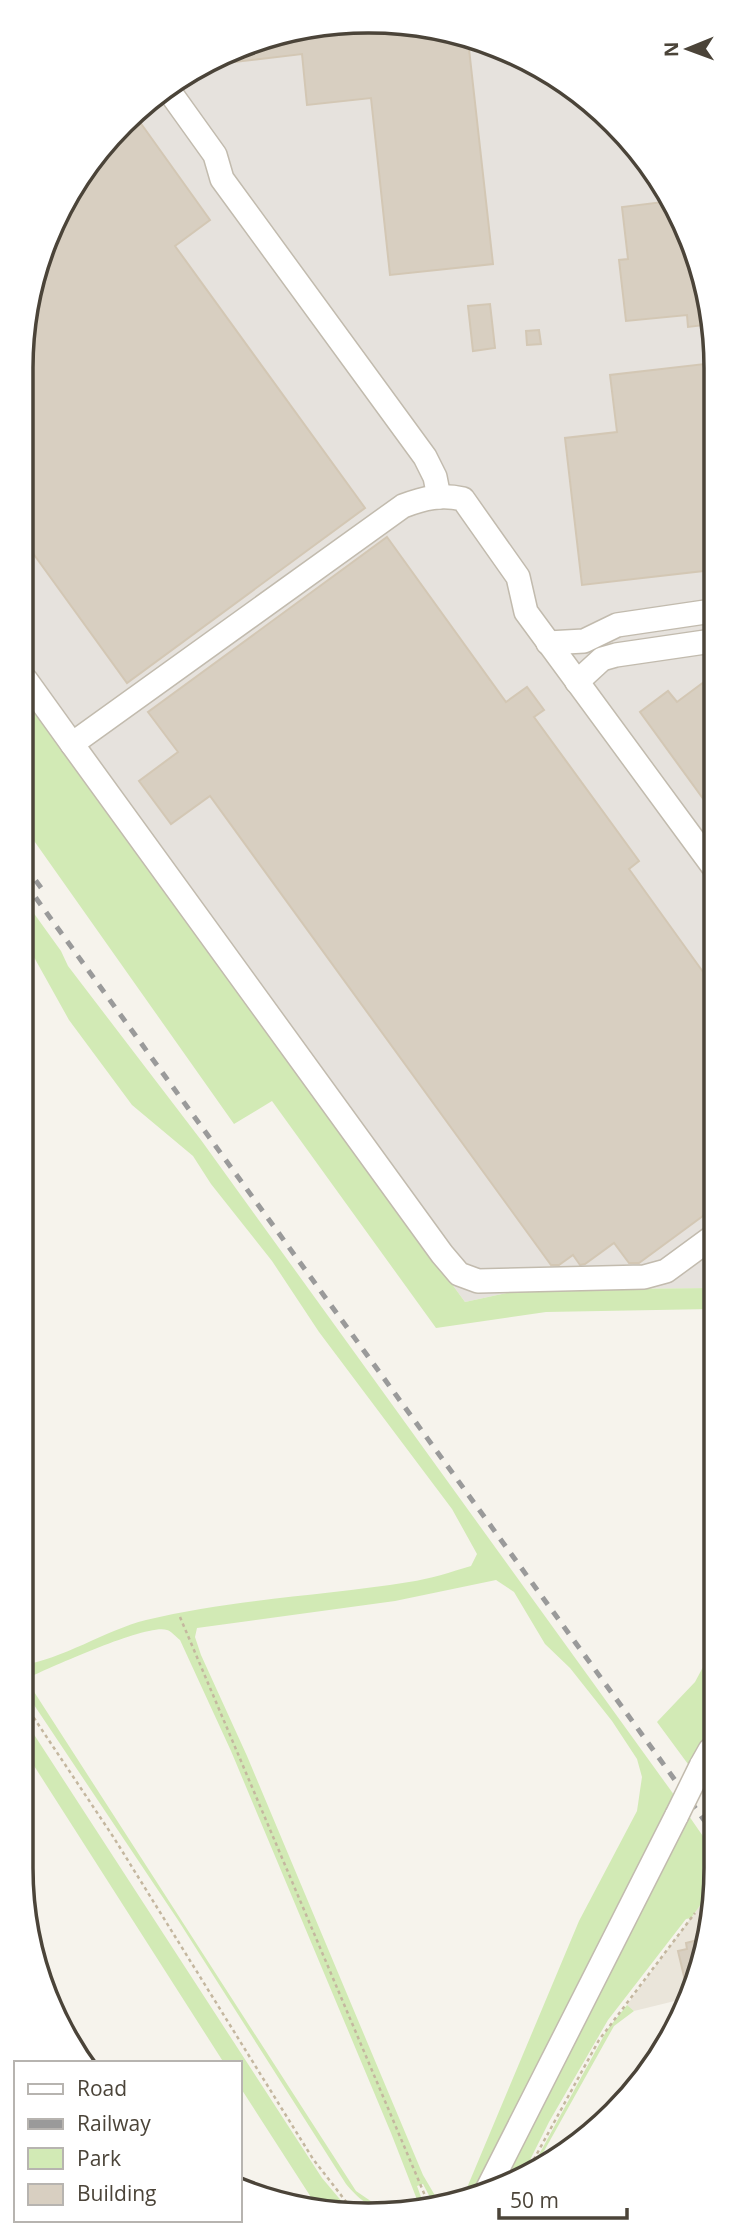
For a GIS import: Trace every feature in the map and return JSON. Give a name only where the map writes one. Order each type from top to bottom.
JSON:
[{"type":"street","points":[[173,96],[215,155],[222,179],[425,457],[435,477],[439,497]]},
{"type":"street","points":[[72,744],[403,506],[425,498],[463,499],[518,577],[526,611],[704,854]]},
{"type":"street","points":[[548,643],[584,641],[617,625],[704,612]]},
{"type":"street","points":[[577,682],[602,659],[704,642]]},
{"type":"street","points":[[33,690],[459,1274],[478,1281],[643,1277],[666,1271],[704,1243]]},
{"type":"street","points":[[493,2179],[704,1760]]},
{"type":"path","points":[[180,1617],[426,2197]]},
{"type":"path","points":[[33,1716],[114,1838],[313,2159],[346,2202]]},
{"type":"path","points":[[534,2159],[599,2039],[695,1913]]},
{"type":"shaded area","points":[[368,33],[412,36],[476,51],[536,78],[590,116],[621,147],[659,201],[686,261],[701,325],[704,368],[704,1288],[521,1290],[465,1302],[33,709],[34,347],[40,303],[59,240],[90,182],[116,147],[147,116],[201,78],[240,59],[282,45],[325,36]]},
{"type":"shaded area","points":[[702,1903],[692,1954],[676,2001],[634,2011],[627,2005]]},
{"type":"green space","points":[[33,709],[465,1302],[520,1290],[704,1288],[704,1309],[546,1312],[436,1328],[272,1101],[234,1124],[33,839]]},
{"type":"green space","points":[[33,912],[61,951],[68,966],[201,1140],[677,1799],[476,2185],[467,2188],[579,1921],[637,1811],[642,1777],[637,1759],[612,1721],[570,1668],[545,1644],[514,1592],[496,1580],[395,1601],[197,1628],[195,1637],[201,1655],[247,1756],[423,2175],[435,2196],[430,2197],[423,2184],[417,2186],[422,2198],[416,2199],[231,1751],[180,1640],[167,1630],[157,1630],[122,1639],[33,1676],[33,1663],[146,1620],[244,1602],[417,1581],[471,1566],[477,1554],[452,1509],[319,1332],[272,1261],[211,1184],[193,1156],[132,1105],[69,1020],[33,955]]},
{"type":"green space","points":[[704,1665],[704,1739],[693,1760],[704,1767],[704,1786],[657,1722],[695,1682]]},
{"type":"green space","points":[[33,1690],[356,2191],[373,2203],[365,2202],[346,2184],[178,1920],[33,1703]]},
{"type":"green space","points":[[33,1733],[322,2178],[342,2202],[311,2197],[242,2090],[242,2061],[223,2061],[33,1764]]},
{"type":"green space","points":[[689,1816],[704,1838],[702,1903],[691,1918],[686,1919],[608,2020],[529,2162],[507,2173]]},
{"type":"green space","points":[[627,2005],[634,2011],[614,2026],[542,2154],[538,2157],[607,2030]]},
{"type":"building","points":[[347,34],[412,36],[469,49],[493,264],[390,275],[371,98],[307,105],[302,54],[233,62],[282,45]]},
{"type":"building","points":[[140,122],[210,220],[175,246],[365,508],[127,683],[33,553],[33,368],[40,303],[59,240],[90,182],[116,147]]},
{"type":"building","points":[[660,202],[686,261],[701,325],[688,327],[687,315],[626,321],[619,260],[628,259],[622,207]]},
{"type":"building","points":[[490,304],[495,348],[473,351],[468,306]]},
{"type":"building","points":[[539,330],[541,344],[527,345],[526,331]]},
{"type":"building","points":[[704,364],[704,571],[582,585],[565,438],[617,432],[610,375]]},
{"type":"building","points":[[387,537],[506,702],[527,687],[544,710],[534,717],[639,861],[629,869],[704,973],[704,1215],[639,1263],[629,1263],[614,1243],[585,1264],[580,1265],[573,1255],[559,1265],[551,1265],[210,796],[171,824],[139,781],[178,752],[148,712]]},
{"type":"building","points":[[704,682],[704,800],[640,712],[668,691],[677,702]]},
{"type":"building","points":[[695,1941],[685,1979],[678,1951],[687,1949],[686,1943]]},
{"type":"railway","points":[[33,877],[42,889]]},
{"type":"railway","points":[[33,894],[704,1820]]}]
